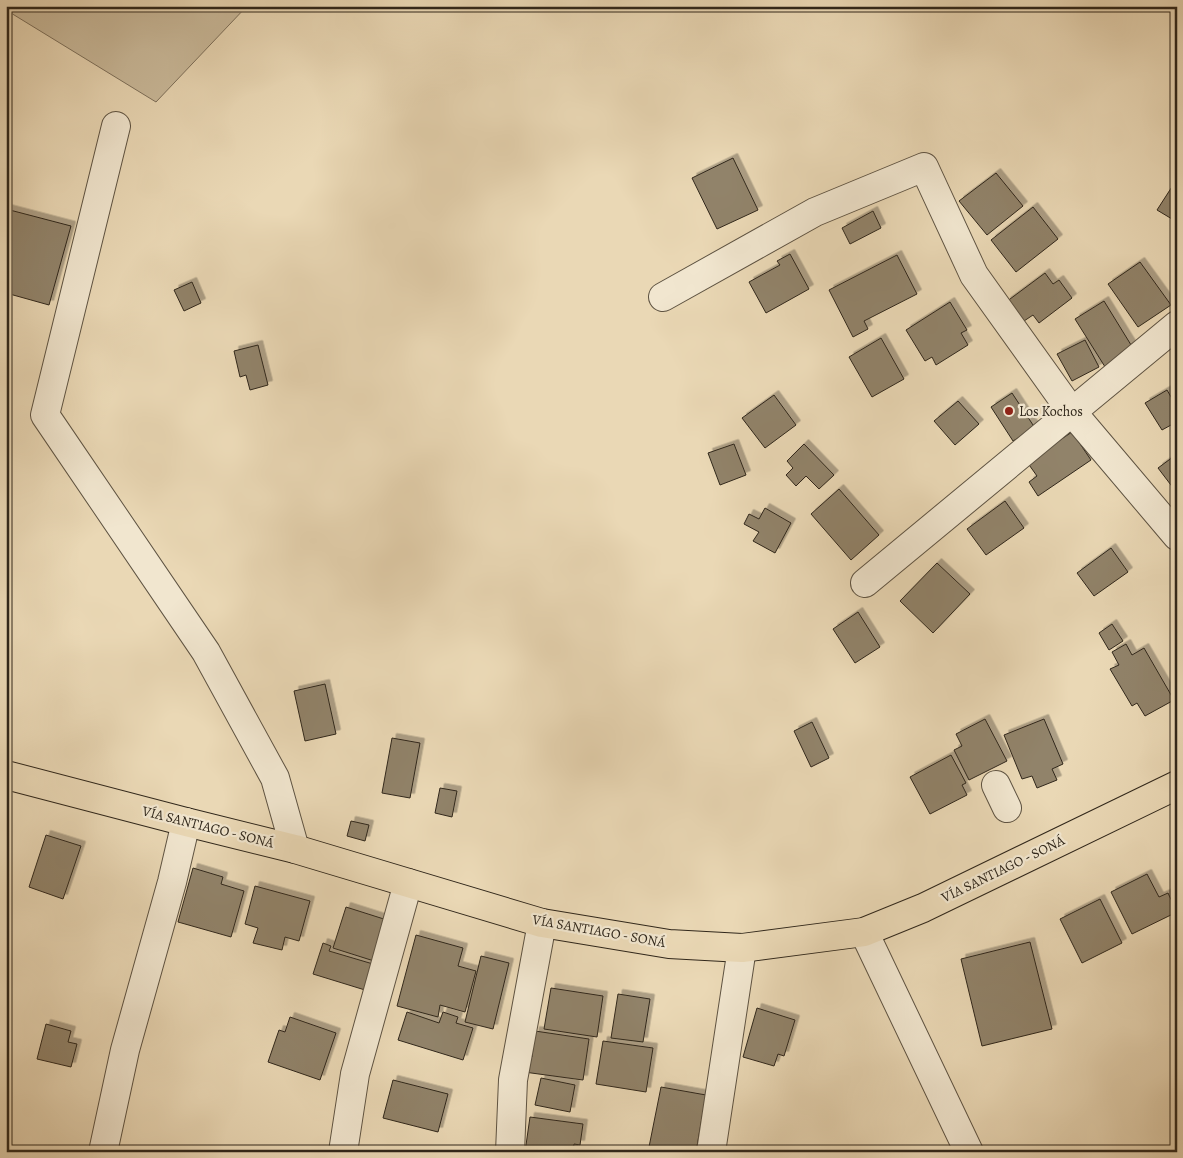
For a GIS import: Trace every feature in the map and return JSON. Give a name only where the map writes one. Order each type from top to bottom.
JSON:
[{"type":"main road","name":"VÍA SANTIAGO - SONÁ","points":[[6,775],[296,849],[542,923],[669,944],[742,948],[864,932],[923,908],[1177,785]]},
{"type":"street","points":[[116,126],[45,415],[206,652],[275,778],[296,849]]},
{"type":"street","points":[[663,297],[815,212],[924,167],[974,275],[1072,412],[1177,536]]},
{"type":"street","points":[[865,583],[1177,325]]},
{"type":"street","points":[[103,1152],[124,1050],[172,882],[186,822]]},
{"type":"street","points":[[343,1152],[355,1074],[408,882]]},
{"type":"street","points":[[510,1152],[513,1080],[542,923]]},
{"type":"street","points":[[864,932],[969,1152]]},
{"type":"street","points":[[711,1152],[742,948]]},
{"type":"shaded area","points":[[6,6],[247,6],[156,102],[6,10]]},
{"type":"building","points":[[733,158],[758,210],[717,229],[692,178]]},
{"type":"building","points":[[996,173],[1023,206],[987,235],[959,201]]},
{"type":"building","points":[[1177,179],[1177,222],[1157,210]]},
{"type":"building","points":[[1033,207],[1058,239],[1016,272],[991,240]]},
{"type":"building","points":[[6,209],[71,226],[49,305],[6,293]]},
{"type":"building","points":[[873,211],[881,228],[850,244],[842,228]]},
{"type":"building","points":[[790,254],[809,289],[766,313],[749,282],[780,265],[777,261]]},
{"type":"building","points":[[897,255],[917,294],[864,321],[868,329],[853,337],[829,290]]},
{"type":"building","points":[[1140,262],[1171,305],[1138,327],[1108,284]]},
{"type":"building","points":[[1045,273],[1053,284],[1059,280],[1072,298],[1039,323],[1033,315],[1021,323],[1006,302]]},
{"type":"building","points":[[192,282],[201,303],[184,311],[174,290]]},
{"type":"building","points":[[1104,301],[1136,353],[1107,370],[1075,319]]},
{"type":"building","points":[[950,302],[967,330],[961,333],[968,345],[936,365],[932,357],[925,361],[906,330]]},
{"type":"building","points":[[881,338],[904,379],[872,397],[849,357]]},
{"type":"building","points":[[1085,340],[1099,367],[1072,381],[1057,354]]},
{"type":"building","points":[[258,345],[268,385],[250,390],[246,375],[240,377],[234,351]]},
{"type":"building","points":[[1167,390],[1177,407],[1176,432],[1171,425],[1162,430],[1145,403]]},
{"type":"building","points":[[1012,393],[1035,428],[1013,441],[991,407]]},
{"type":"building","points":[[774,395],[796,425],[765,448],[742,418]]},
{"type":"building","points":[[958,401],[979,424],[955,445],[934,421]]},
{"type":"building","points":[[1072,432],[1091,460],[1038,496],[1029,482],[1037,476],[1027,462]]},
{"type":"building","points":[[734,444],[746,475],[720,485],[708,453]]},
{"type":"building","points":[[804,444],[834,475],[819,489],[806,476],[796,486],[786,475],[793,468],[787,461]]},
{"type":"building","points":[[1177,454],[1177,493],[1158,468]]},
{"type":"building","points":[[839,489],[879,535],[851,560],[811,514]]},
{"type":"building","points":[[1005,501],[1024,528],[986,555],[967,529]]},
{"type":"building","points":[[765,508],[791,523],[775,553],[753,541],[759,532],[744,524],[749,514],[759,519]]},
{"type":"building","points":[[1111,548],[1128,572],[1094,596],[1077,573]]},
{"type":"building","points":[[937,563],[970,594],[933,633],[900,601]]},
{"type":"building","points":[[858,612],[880,647],[855,663],[833,629]]},
{"type":"building","points":[[1112,624],[1123,641],[1109,650],[1099,633]]},
{"type":"building","points":[[1126,644],[1132,655],[1144,648],[1174,700],[1145,716],[1137,703],[1132,706],[1110,669],[1119,665],[1112,652]]},
{"type":"building","points":[[325,684],[336,734],[305,741],[294,691]]},
{"type":"building","points":[[985,719],[1007,761],[969,780],[954,750],[962,746],[956,734]]},
{"type":"building","points":[[1044,719],[1063,764],[1052,769],[1057,780],[1037,788],[1032,776],[1022,779],[1004,735]]},
{"type":"building","points":[[812,722],[829,758],[811,767],[794,731]]},
{"type":"building","points":[[392,738],[420,743],[410,798],[382,793]]},
{"type":"building","points":[[951,755],[966,783],[962,785],[967,795],[930,814],[910,777]]},
{"type":"building","points":[[440,788],[457,791],[452,817],[435,813]]},
{"type":"building","points":[[351,821],[369,825],[365,841],[347,836]]},
{"type":"building","points":[[46,835],[81,846],[63,899],[29,887]]},
{"type":"building","points":[[193,868],[223,877],[221,884],[244,891],[231,937],[178,922]]},
{"type":"building","points":[[1147,874],[1159,897],[1168,893],[1177,912],[1132,934],[1111,892]]},
{"type":"building","points":[[255,886],[310,901],[299,941],[285,937],[282,950],[253,943],[258,928],[245,924]]},
{"type":"building","points":[[1100,899],[1122,943],[1082,963],[1060,919]]},
{"type":"building","points":[[346,907],[387,920],[374,961],[333,948]]},
{"type":"building","points":[[416,935],[463,948],[458,966],[476,971],[465,1012],[440,1005],[438,1017],[397,1006]]},
{"type":"building","points":[[1030,942],[1052,1029],[982,1046],[961,959]]},
{"type":"building","points":[[323,943],[331,946],[329,951],[373,964],[365,990],[313,974]]},
{"type":"building","points":[[481,956],[509,963],[493,1029],[465,1022]]},
{"type":"building","points":[[551,988],[603,996],[597,1037],[544,1029]]},
{"type":"building","points":[[618,994],[650,999],[643,1042],[611,1038]]},
{"type":"building","points":[[757,1008],[795,1020],[784,1056],[778,1054],[774,1066],[743,1057]]},
{"type":"building","points":[[407,1012],[439,1023],[443,1012],[458,1017],[456,1023],[473,1028],[463,1060],[398,1040]]},
{"type":"building","points":[[290,1017],[336,1033],[320,1080],[268,1062],[279,1030],[285,1032]]},
{"type":"building","points":[[46,1024],[71,1031],[68,1042],[77,1044],[71,1067],[37,1059]]},
{"type":"building","points":[[535,1031],[589,1039],[583,1080],[524,1072],[526,1056],[532,1057]]},
{"type":"building","points":[[603,1041],[653,1048],[646,1092],[596,1084]]},
{"type":"building","points":[[541,1078],[575,1085],[570,1112],[535,1105]]},
{"type":"building","points":[[393,1080],[448,1094],[438,1132],[383,1118]]},
{"type":"building","points":[[661,1087],[706,1095],[696,1152],[648,1152]]},
{"type":"building","points":[[530,1117],[583,1124],[580,1145],[574,1144],[573,1152],[525,1152]]},
{"type":"place","name":"Los Kochos","points":[[1009,411]]}]
